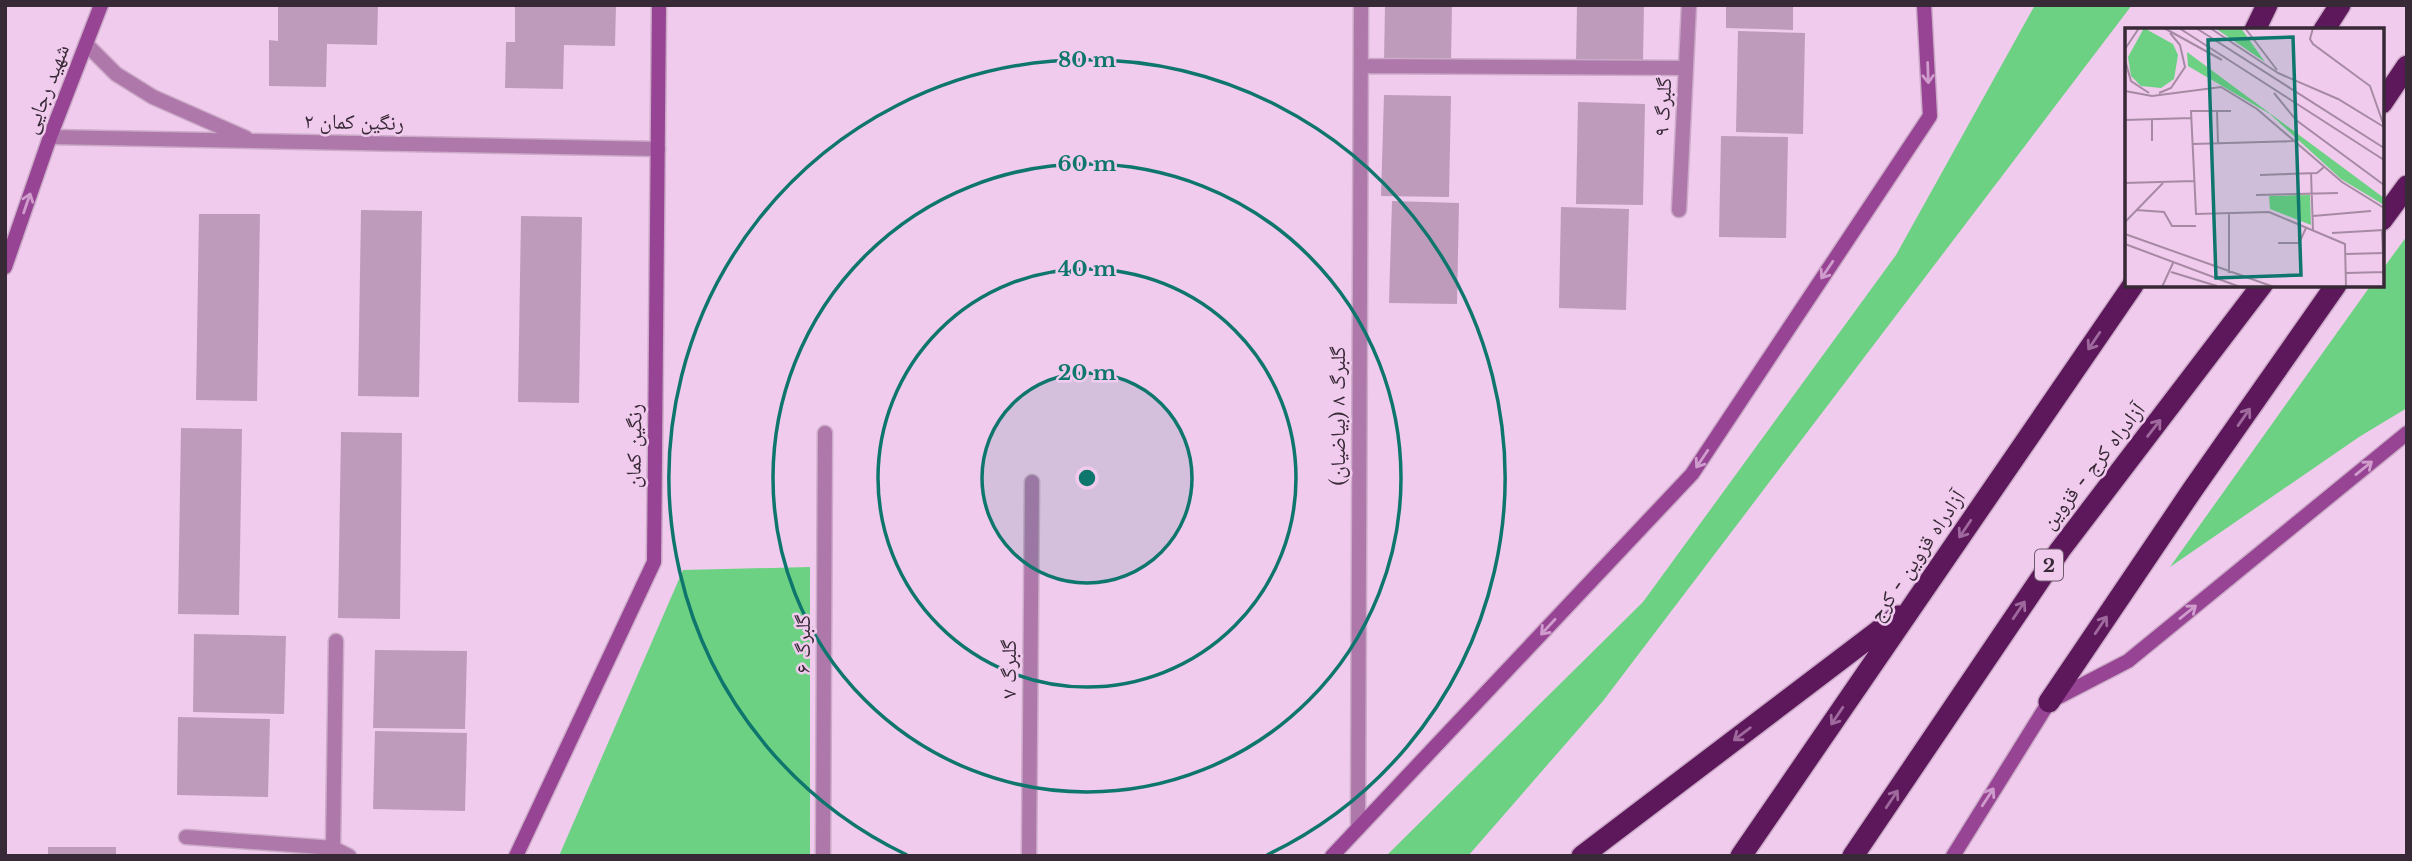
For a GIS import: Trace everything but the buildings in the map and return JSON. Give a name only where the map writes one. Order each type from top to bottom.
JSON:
[{"type":"highway","points":[[2256,28],[2267,5]]},
{"type":"highway","points":[[2325,28],[2340,5]]},
{"type":"highway","points":[[2384,100],[2407,65]]},
{"type":"highway","points":[[2384,217],[2407,186]]},
{"type":"highway","name":"آزادراه کرج - قزوین","points":[[1853,856],[2060,550],[2260,287]]},
{"type":"highway","points":[[2049,702],[2193,489],[2335,287]]},
{"type":"highway","name":"آزادراه قزوین - کرج","points":[[1741,856],[2128,291]]},
{"type":"highway","points":[[1582,856],[1914,604]]},
{"type":"main road","name":"شهید رجایی","points":[[5,267],[50,136],[101,5]]},
{"type":"main road","name":"رنگین کمان","points":[[516,856],[654,562],[659,5]]},
{"type":"main road","points":[[1332,856],[1692,474],[1930,116],[1924,5]]},
{"type":"main road","points":[[1953,856],[1956,847],[2049,702],[2128,660],[2407,433]]},
{"type":"street","name":"گلبرگ ۸ (بیاضیان)","points":[[1358,828],[1361,5]]},
{"type":"street","name":"گلبرگ ۹","points":[[1679,210],[1689,5]]},
{"type":"street","points":[[86,44],[116,74],[153,97],[254,141]]},
{"type":"street","points":[[1361,66],[1686,68]]},
{"type":"street","name":"رنگین کمان ۲","points":[[50,136],[658,149]]},
{"type":"street","name":"گلبرگ ۶","points":[[823,856],[825,433]]},
{"type":"street","name":"گلبرگ ۷","points":[[1029,856],[1032,482]]},
{"type":"street","points":[[333,848],[336,641]]},
{"type":"street","points":[[186,837],[333,848],[349,856]]},
{"type":"green space","points":[[2035,5],[2132,5],[1603,701],[1468,856],[1386,856],[1643,602],[1896,255]]},
{"type":"green space","points":[[2407,236],[2407,408],[2359,437],[2170,567],[2370,287],[2384,287],[2384,267]]},
{"type":"green space","points":[[810,567],[810,856],[559,856],[683,570]]}]
